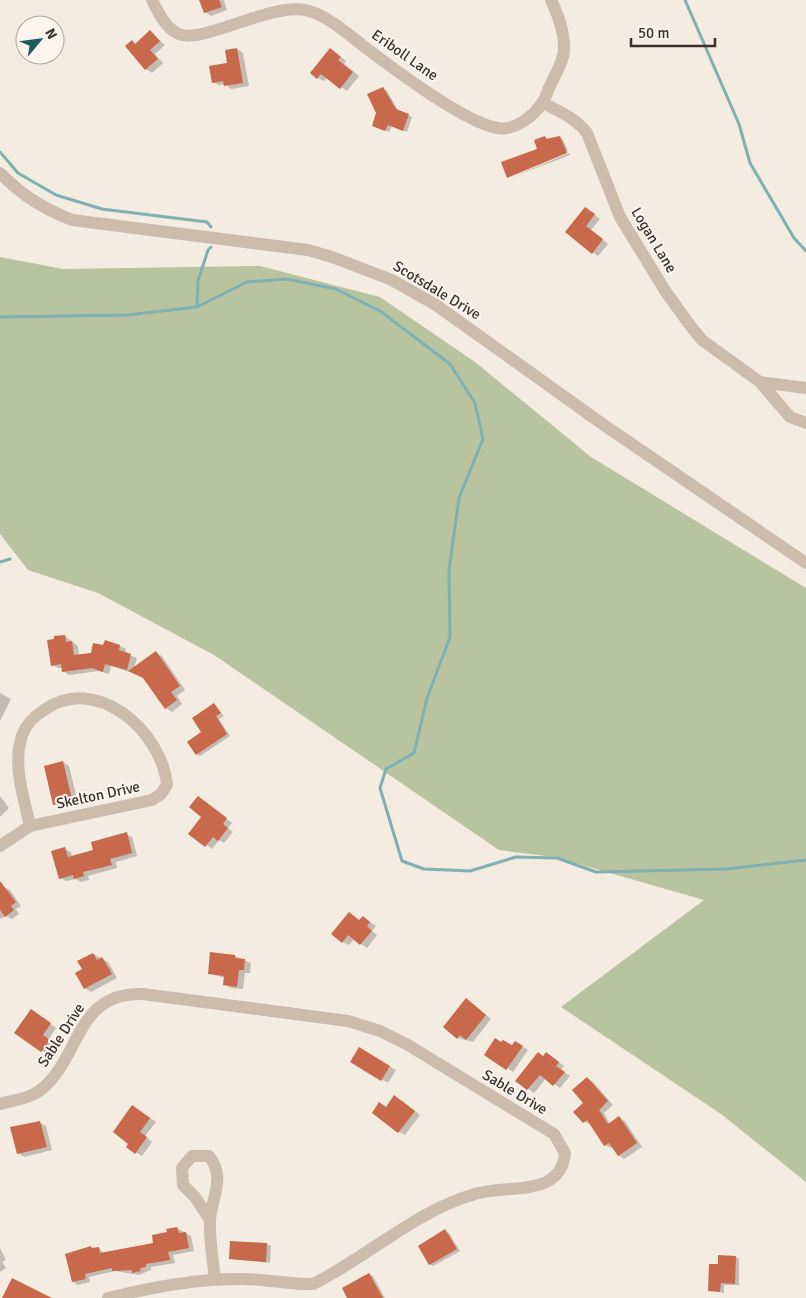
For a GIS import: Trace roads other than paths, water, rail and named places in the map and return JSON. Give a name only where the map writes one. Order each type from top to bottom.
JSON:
[{"type":"street","name":"Eriboll Lane","points":[[152,0],[163,20],[176,33],[183,36],[215,30],[272,12],[307,10],[342,29],[413,83],[463,113],[499,129],[521,123],[531,116],[542,103],[557,72],[565,49],[558,15],[551,0]]},
{"type":"street","name":"Logan Lane","points":[[542,103],[581,125],[587,133],[620,216],[689,324],[702,340],[760,382],[790,417],[806,423]]},
{"type":"street","name":"Scotsdale Drive","points":[[0,173],[21,194],[46,210],[72,220],[308,250],[392,280],[436,305],[601,422],[806,563]]},
{"type":"street","name":"Logan Lane","points":[[760,382],[806,388]]},
{"type":"street","name":"Skelton Drive","points":[[0,846],[30,826],[152,800],[161,794],[167,785],[166,768],[148,738],[111,704],[81,698],[52,704],[28,722],[22,736],[19,751],[20,776],[30,826]]},
{"type":"street","name":"Sable Drive","points":[[0,1104],[32,1095],[42,1089],[57,1072],[82,1028],[97,1008],[118,996],[144,994],[348,1021],[380,1031],[428,1057],[554,1134],[565,1153],[561,1172],[546,1183],[476,1194],[448,1204],[423,1216],[313,1284],[270,1279],[215,1279],[160,1286],[108,1298]]},
{"type":"street","points":[[210,1220],[195,1197],[183,1185],[182,1168],[192,1156],[208,1156],[217,1166],[217,1183],[210,1220],[215,1279]]},
{"type":"waterway","points":[[685,0],[739,124],[750,163],[794,238],[806,251]]},
{"type":"waterway","points":[[0,152],[18,173],[56,195],[102,209],[207,222],[211,227]]},
{"type":"waterway","points":[[197,307],[198,281],[208,250],[211,247]]},
{"type":"waterway","points":[[0,317],[127,315],[197,307],[247,282],[287,279],[336,289],[380,311],[450,364],[475,403],[483,439],[459,498],[449,570],[450,637],[427,698],[414,753],[386,769],[380,788],[402,861],[424,869],[470,871],[516,857],[557,858],[596,872],[726,869],[806,860]]},
{"type":"waterway","points":[[0,562],[10,559]]}]
